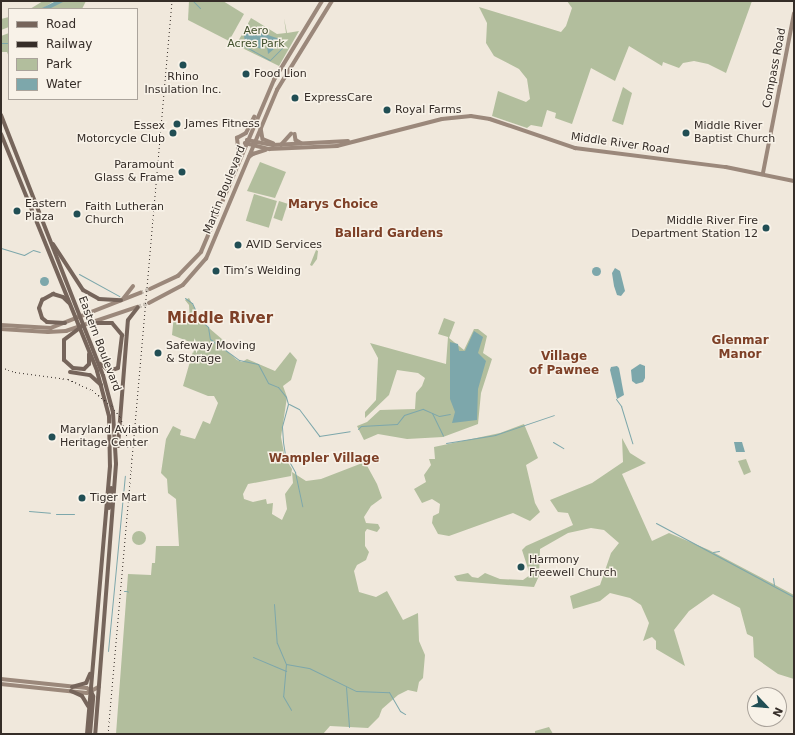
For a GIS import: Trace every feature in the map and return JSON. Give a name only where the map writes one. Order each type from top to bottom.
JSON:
[{"type":"main road","name":"Eastern Boulevard","points":[[1,116],[46,230],[103,390],[111,443],[87,734]]},
{"type":"main road","name":"Eastern Boulevard","points":[[1,134],[71,306],[76,314]]},
{"type":"main road","points":[[46,230],[83,290],[99,299],[121,300]]},
{"type":"main road","points":[[65,323],[53,324],[44,320],[40,312],[40,304],[47,296],[53,294],[63,297],[71,306]]},
{"type":"main road","points":[[116,454],[128,320],[138,307]]},
{"type":"main road","points":[[92,324],[106,322],[115,324],[122,338],[120,362],[115,370],[104,368],[95,354]]},
{"type":"main road","name":"Eastern Boulevard","points":[[82,329],[95,354],[108,390],[114,420],[116,454],[99,687],[94,734]]},
{"type":"main road","points":[[82,329],[64,340],[64,360],[73,368],[84,369],[89,364],[89,350]]},
{"type":"main road","points":[[70,372],[92,376],[103,390]]},
{"type":"main road","points":[[108,560],[108,527],[105,521],[108,515],[113,470],[114,420]]},
{"type":"main road","points":[[89,707],[82,696],[72,689],[88,681],[93,658]]},
{"type":"main road","points":[[90,734],[93,696],[91,691]]},
{"type":"street","name":"Martin Boulevard","points":[[150,289],[178,276],[201,252],[239,158],[265,99],[290,51],[322,1]]},
{"type":"street","name":"Martin Boulevard","points":[[149,303],[175,291],[203,265],[213,246],[260,127],[290,66],[332,1]]},
{"type":"street","name":"Compass Road","points":[[763,173],[794,14]]},
{"type":"street","points":[[239,158],[240,145],[237,138],[248,130],[265,99]]},
{"type":"street","name":"Middle River Road","points":[[246,142],[269,149],[314,148],[390,134],[442,118],[470,116],[490,119],[580,149],[763,173],[794,181]]},
{"type":"street","points":[[260,127],[263,139],[282,145],[293,134],[296,140],[302,144]]},
{"type":"street","name":"Middle River Road","points":[[253,144],[282,145],[353,141]]},
{"type":"street","points":[[246,161],[253,154],[269,149]]},
{"type":"street","points":[[1,325],[32,330],[51,328],[139,294],[133,286],[121,300]]},
{"type":"street","points":[[1,329],[57,332],[82,329],[138,307]]},
{"type":"street","points":[[1,679],[72,689]]},
{"type":"street","points":[[1,684],[91,691],[99,687]]},
{"type":"green space","points":[[43,1],[54,1],[44,8],[32,8]]},
{"type":"green space","points":[[60,1],[86,1],[82,8],[49,8]]},
{"type":"green space","name":"Aero Acres Park","points":[[189,1],[223,1],[244,14],[229,41],[188,20]]},
{"type":"green space","points":[[567,1],[752,1],[726,73],[708,64],[694,61],[683,63],[679,68],[663,62],[662,66],[629,46],[615,81],[591,68],[572,124],[555,118],[556,113],[547,110],[542,127],[531,125],[527,128],[492,116],[498,91],[526,102],[530,99],[527,79],[519,69],[494,56],[486,43],[487,23],[479,7],[561,32],[566,26],[572,8]]},
{"type":"green space","points":[[8,17],[8,27],[1,30],[1,19]]},
{"type":"green space","name":"Aero Acres Park","points":[[251,18],[277,34],[286,33],[284,18],[287,33],[299,31],[279,66],[236,45]]},
{"type":"green space","points":[[8,33],[8,54],[7,52],[1,52],[1,36]]},
{"type":"green space","points":[[623,87],[632,93],[623,125],[612,121]]},
{"type":"green space","points":[[260,162],[286,172],[275,198],[247,191]]},
{"type":"green space","points":[[254,194],[277,201],[269,228],[246,221]]},
{"type":"green space","points":[[279,201],[288,204],[282,221],[273,218]]},
{"type":"green space","points":[[316,250],[318,251],[317,259],[312,266],[310,265]]},
{"type":"green space","points":[[189,298],[202,322],[223,340],[222,347],[237,360],[242,362],[247,359],[275,371],[290,352],[297,360],[291,380],[283,386],[287,397],[281,437],[285,458],[292,469],[291,476],[248,484],[243,494],[244,499],[253,502],[266,499],[267,504],[273,503],[272,514],[282,520],[287,509],[285,494],[293,483],[292,472],[306,481],[321,479],[365,462],[377,484],[382,498],[371,506],[364,517],[366,523],[378,524],[380,528],[377,532],[367,529],[365,532],[365,546],[369,552],[366,560],[357,565],[354,571],[359,592],[376,597],[387,591],[403,620],[418,613],[419,641],[425,655],[423,678],[419,682],[417,692],[408,690],[398,695],[382,709],[379,717],[368,728],[330,726],[323,734],[116,734],[128,574],[151,575],[152,563],[155,563],[156,546],[179,546],[176,499],[168,493],[167,479],[161,473],[166,439],[173,426],[181,430],[180,435],[195,439],[203,421],[210,424],[218,403],[214,396],[208,396],[183,386],[195,344],[172,335],[174,315],[190,320],[189,305],[185,300]]},
{"type":"green space","points":[[444,318],[455,322],[449,338],[464,350],[474,329],[478,329],[487,336],[483,353],[492,359],[481,393],[478,424],[443,437],[407,439],[378,434],[364,440],[357,426],[367,422],[380,410],[415,409],[416,393],[422,386],[425,378],[418,373],[397,370],[389,395],[365,418],[365,412],[376,400],[378,358],[370,343],[446,364],[448,337],[438,334]]},
{"type":"green space","points":[[524,424],[538,458],[526,465],[535,503],[540,512],[530,521],[513,513],[449,536],[438,534],[432,523],[433,516],[439,513],[440,504],[432,499],[422,503],[414,489],[426,482],[424,475],[431,465],[429,459],[435,459],[434,447],[500,433]]},
{"type":"green space","points":[[622,438],[630,453],[646,463],[622,474],[652,541],[669,533],[709,550],[794,595],[794,679],[778,674],[754,657],[753,637],[747,634],[740,608],[713,594],[689,611],[674,630],[685,666],[656,649],[656,641],[652,637],[643,641],[649,623],[641,605],[630,598],[610,593],[600,601],[573,609],[570,596],[600,585],[611,553],[619,543],[604,530],[591,528],[568,533],[540,549],[539,576],[534,587],[457,581],[454,576],[468,573],[472,577],[478,578],[485,573],[500,579],[523,580],[530,575],[522,550],[526,546],[573,525],[568,513],[558,512],[550,500],[592,483],[623,462]]},
{"type":"green space","points":[[746,459],[751,472],[744,475],[738,461]]},
{"type":"green space","points":[[136,531],[142,531],[146,535],[146,541],[142,545],[136,545],[132,541],[132,535]]},
{"type":"green space","points":[[549,727],[553,734],[535,734],[535,731]]},
{"type":"water","points":[[56,1],[65,1],[51,8],[42,8]]},
{"type":"water","points":[[251,29],[286,42],[280,44],[268,54],[266,38],[261,49],[245,42],[244,36]]},
{"type":"water","points":[[596,266],[601,271],[596,276],[591,271]]},
{"type":"water","points":[[615,268],[620,271],[625,291],[621,296],[617,295],[614,286],[612,273]]},
{"type":"water","points":[[42,277],[46,277],[48,281],[46,285],[42,285],[40,283],[40,279]]},
{"type":"water","points":[[474,331],[483,337],[478,353],[486,361],[478,389],[477,420],[452,423],[455,412],[450,399],[450,342],[458,344],[459,351],[465,351]]},
{"type":"water","points":[[640,364],[645,366],[645,378],[643,382],[636,384],[632,381],[631,370]]},
{"type":"water","points":[[617,366],[619,368],[624,395],[617,399],[610,370],[611,367]]},
{"type":"water","points":[[734,442],[742,442],[745,452],[736,452]]},
{"type":"waterway","name":"Middle River","points":[[193,1],[200,8]]},
{"type":"waterway","points":[[1,43],[8,43]]},
{"type":"waterway","name":"Middle River","points":[[239,43],[270,60],[282,48]]},
{"type":"waterway","points":[[1,248],[24,255],[33,250],[40,252]]},
{"type":"waterway","points":[[79,274],[119,296]]},
{"type":"waterway","points":[[185,298],[192,303],[200,320],[208,327],[210,339],[239,360],[258,364],[268,383],[278,387],[286,397],[288,404],[282,427],[283,442],[285,454],[295,472],[302,506]]},
{"type":"waterway","points":[[616,399],[621,406],[632,443]]},
{"type":"waterway","points":[[289,404],[299,409],[319,436],[350,431]]},
{"type":"waterway","points":[[358,429],[361,426],[397,424],[404,415],[423,409],[439,416],[450,414]]},
{"type":"waterway","points":[[432,413],[443,436]]},
{"type":"waterway","points":[[446,443],[495,435],[554,415]]},
{"type":"waterway","points":[[553,442],[563,448]]},
{"type":"waterway","points":[[108,651],[125,476]]},
{"type":"waterway","points":[[29,511],[50,513]]},
{"type":"waterway","points":[[56,514],[74,514]]},
{"type":"waterway","points":[[656,523],[794,597]]},
{"type":"waterway","points":[[713,552],[719,551]]},
{"type":"waterway","points":[[773,578],[774,585]]},
{"type":"waterway","points":[[274,604],[277,643],[286,664],[283,696],[291,710]]},
{"type":"waterway","points":[[253,657],[286,671]]},
{"type":"waterway","points":[[286,664],[309,668],[356,691],[389,692],[400,711],[405,714]]},
{"type":"waterway","points":[[346,687],[349,727]]},
{"type":"tunnel","points":[[140,293],[150,289]]},
{"type":"tunnel","points":[[138,307],[149,303]]},
{"type":"railway","points":[[108,734],[172,1]]},
{"type":"railway","points":[[1,367],[15,372],[68,379],[92,390],[112,406],[120,417],[126,431],[128,449]]},
{"type":"place","name":"Rhino Insulation Inc.","points":[[183,65]]},
{"type":"place","name":"Food Lion","points":[[246,74]]},
{"type":"place","name":"ExpressCare","points":[[295,98]]},
{"type":"place","name":"Royal Farms","points":[[387,110]]},
{"type":"place","name":"James Fitness","points":[[177,124]]},
{"type":"place","name":"Essex Motorcycle Club","points":[[173,133]]},
{"type":"place","name":"Middle River Baptist Church","points":[[686,133]]},
{"type":"place","name":"Paramount Glass & Frame","points":[[182,172]]},
{"type":"place","name":"Eastern Plaza","points":[[17,211]]},
{"type":"place","name":"Faith Lutheran Church","points":[[77,214]]},
{"type":"place","name":"Middle River Fire Department Station 12","points":[[766,228]]},
{"type":"place","name":"AVID Services","points":[[238,245]]},
{"type":"place","name":"Tim’s Welding","points":[[216,271]]},
{"type":"place","name":"Safeway Moving & Storage","points":[[158,353]]},
{"type":"place","name":"Maryland Aviation Heritage Center","points":[[52,437]]},
{"type":"place","name":"Tiger Mart","points":[[82,498]]},
{"type":"place","name":"Harmony Freewell Church","points":[[521,567]]},
{"type":"district","name":"Marys Choice","points":[[333,205]]},
{"type":"district","name":"Ballard Gardens","points":[[389,234]]},
{"type":"district","name":"Middle River","points":[[220,319]]},
{"type":"district","name":"Glenmar Manor","points":[[740,348]]},
{"type":"district","name":"Village of Pawnee","points":[[564,364]]},
{"type":"district","name":"Wampler Village","points":[[324,459]]}]
